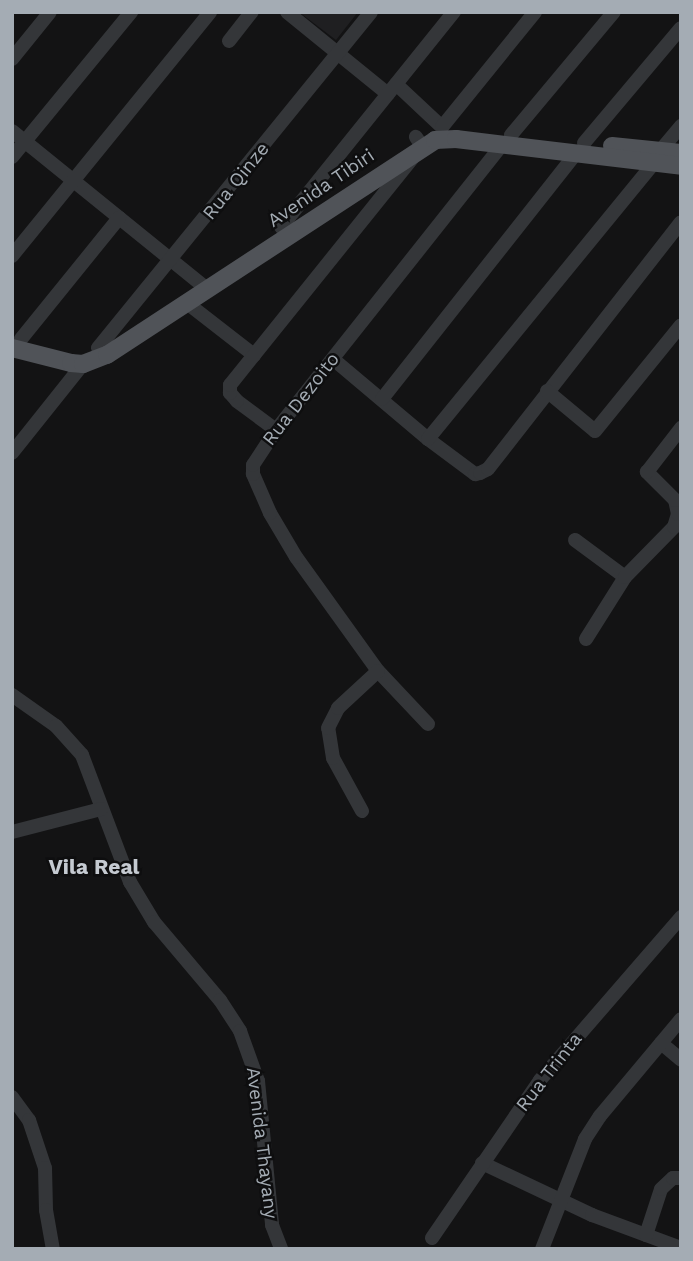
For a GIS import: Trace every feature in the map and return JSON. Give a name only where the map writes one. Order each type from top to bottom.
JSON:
[{"type":"main road","name":"Avenida Tibiri","points":[[83,364],[107,355],[187,303],[203,285],[281,227],[442,127],[507,140],[657,157],[681,166]]},
{"type":"main road","name":"Avenida Tibiri","points":[[15,345],[74,353],[98,348],[203,285],[419,141],[507,140]]},
{"type":"main road","name":"Avenida Tibiri","points":[[657,157],[681,153]]},
{"type":"main road","points":[[15,345],[83,364]]},
{"type":"street","points":[[12,59],[50,12]]},
{"type":"street","points":[[12,157],[131,12]]},
{"type":"street","points":[[12,256],[210,12]]},
{"type":"street","points":[[229,41],[252,12]]},
{"type":"street","points":[[287,12],[442,127],[535,12]]},
{"type":"street","name":"Rua Qinze","points":[[98,348],[371,12]]},
{"type":"street","points":[[281,227],[454,12]]},
{"type":"street","name":"Rua Dezoito","points":[[428,724],[378,671],[296,557],[258,488],[253,465],[276,430],[507,140],[614,12]]},
{"type":"street","points":[[382,398],[580,148],[681,28]]},
{"type":"street","points":[[428,439],[681,126]]},
{"type":"street","points":[[12,131],[203,285]]},
{"type":"street","points":[[276,430],[237,401],[230,393],[230,385],[419,141]]},
{"type":"street","points":[[15,345],[119,218]]},
{"type":"street","points":[[333,359],[428,439],[478,474],[488,469],[681,222]]},
{"type":"street","points":[[187,303],[254,355]]},
{"type":"street","points":[[547,391],[595,431],[681,325]]},
{"type":"street","points":[[12,453],[83,364]]},
{"type":"street","points":[[586,639],[625,578],[676,521],[675,500],[647,472],[681,428]]},
{"type":"street","points":[[575,540],[625,578]]},
{"type":"street","points":[[362,811],[333,758],[328,728],[338,708],[378,671]]},
{"type":"street","name":"Avenida Thayany","points":[[12,695],[56,726],[82,755],[130,882],[154,922],[220,1000],[249,1051],[258,1081],[272,1225],[281,1249]]},
{"type":"street","points":[[12,832],[101,809]]},
{"type":"street","name":"Rua Trinta","points":[[432,1238],[540,1080],[681,917]]},
{"type":"street","points":[[542,1249],[585,1139],[600,1116],[681,1019]]},
{"type":"street","points":[[661,1044],[681,1060]]},
{"type":"street","points":[[12,1097],[29,1120],[45,1168],[46,1210],[53,1249]]},
{"type":"street","points":[[482,1163],[559,1201],[681,1248]]},
{"type":"street","points":[[646,1235],[661,1189],[673,1178],[681,1178]]},
{"type":"shaded area","points":[[299,12],[358,12],[336,40]]},
{"type":"district","name":"Vila Real","points":[[94,867]]}]
